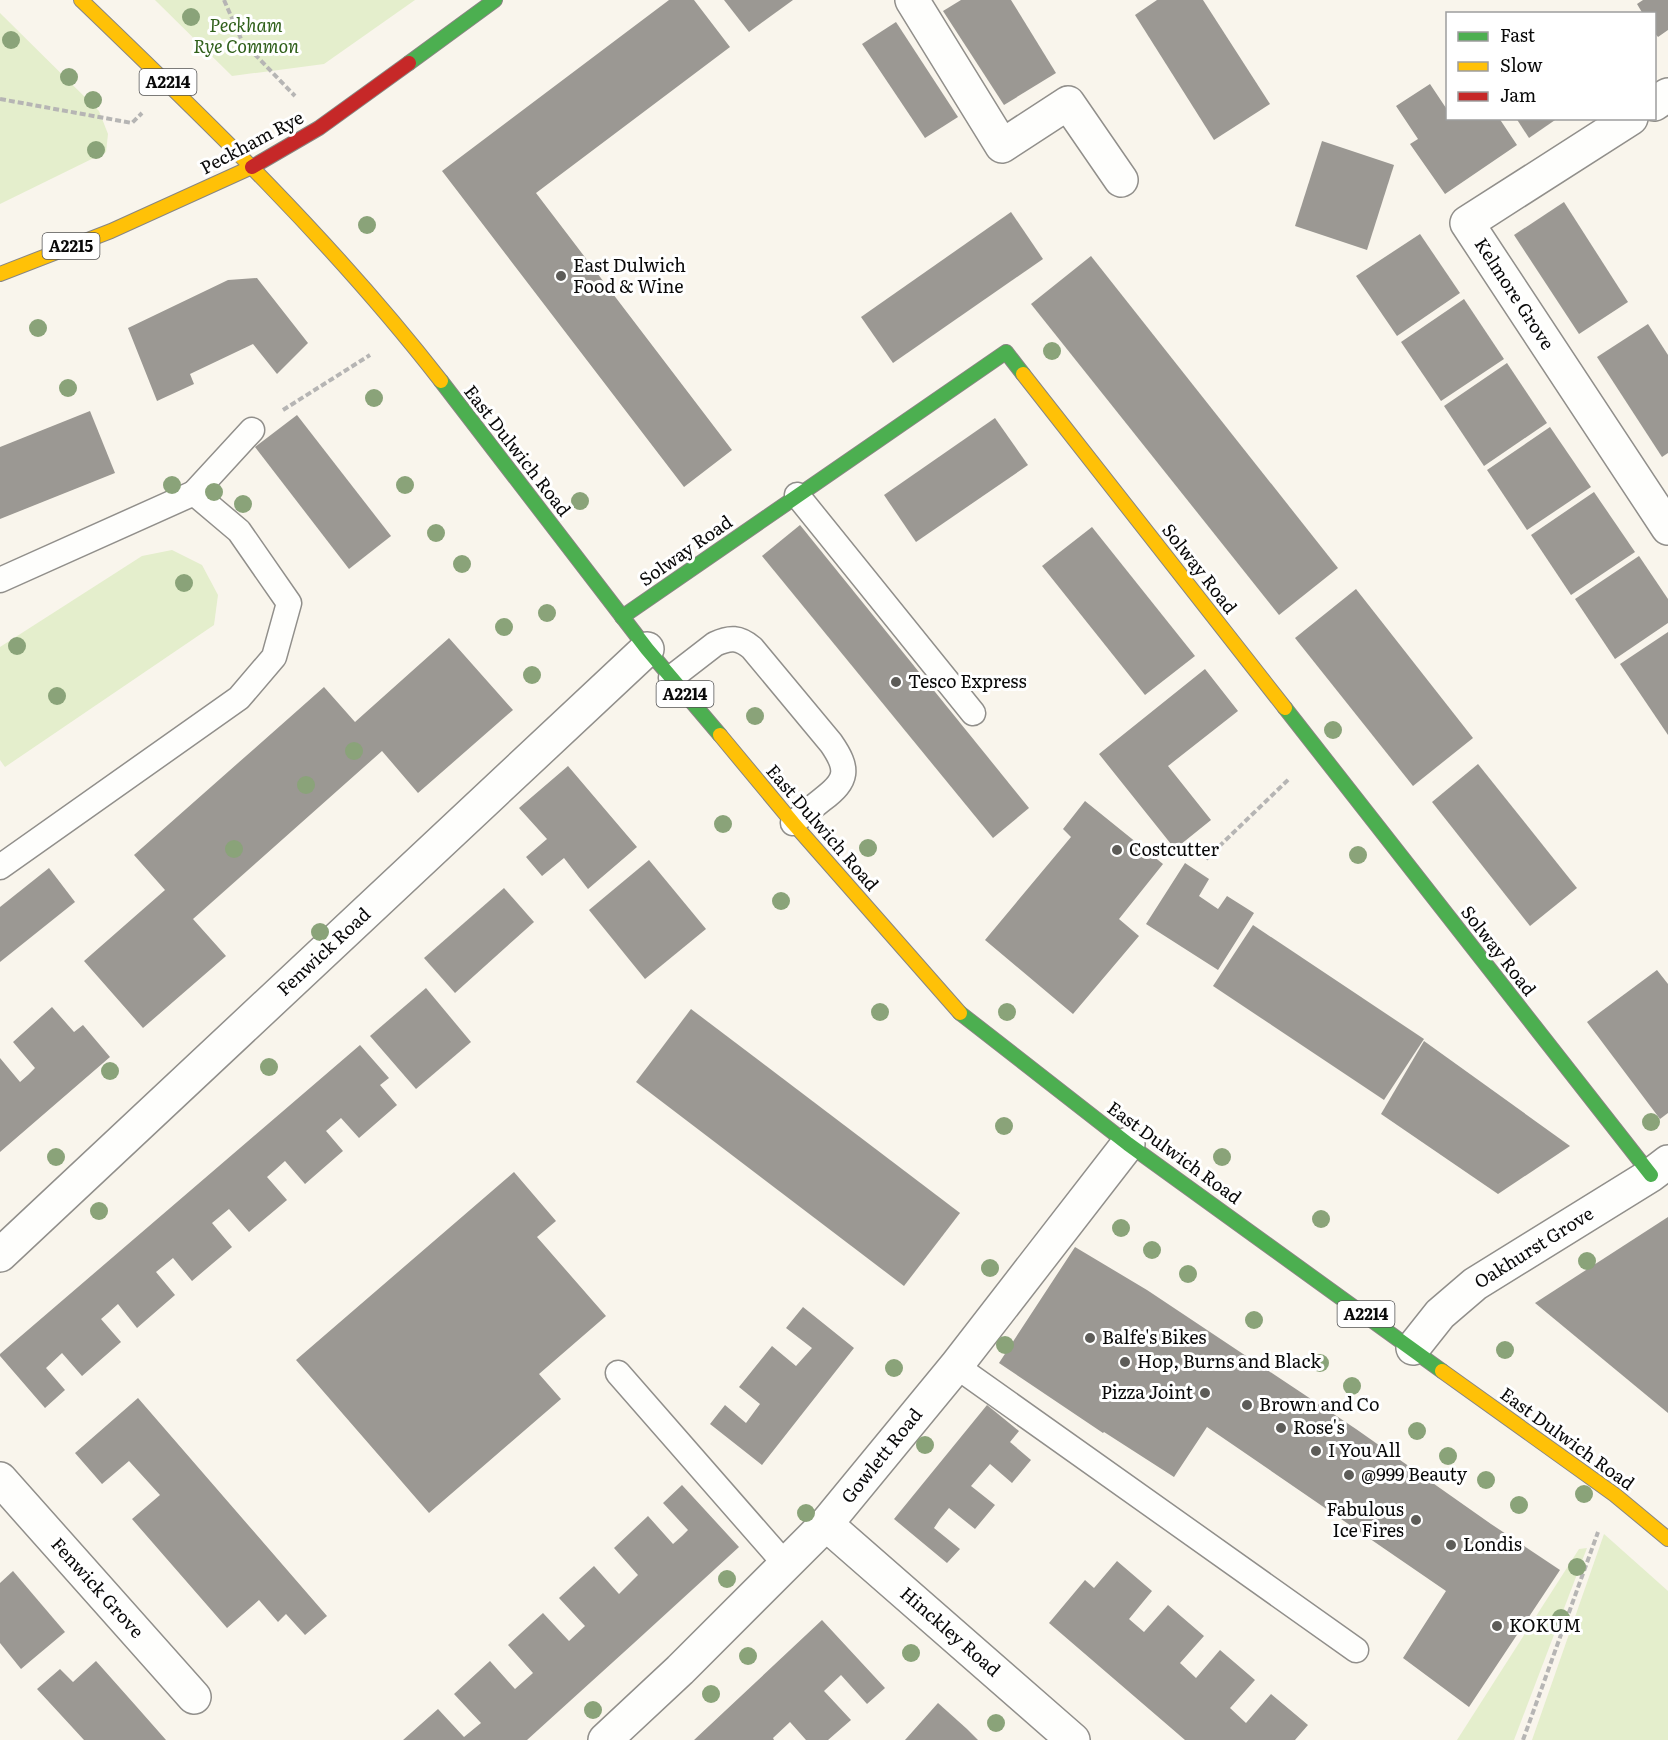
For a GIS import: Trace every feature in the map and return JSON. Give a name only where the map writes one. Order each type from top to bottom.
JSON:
[{"type":"main road","name":"East Dulwich Road","points":[[81,0],[252,167],[404,334],[647,649],[793,823],[962,1014],[1128,1144],[1615,1495],[1668,1539]]},
{"type":"main road","name":"Peckham Rye","points":[[0,274],[111,231],[252,167],[319,128],[495,0]]},
{"type":"main road","name":"Solway Road","points":[[622,617],[1006,352],[1318,751],[1659,1168]]},
{"type":"street","points":[[912,0],[1002,146],[1068,103],[1121,180]]},
{"type":"street","name":"Kelmore Grove","points":[[1628,120],[1467,223],[1668,528]]},
{"type":"street","name":"Fenwick Road","points":[[0,1256],[647,649]]},
{"type":"street","name":"Gowlett Road","points":[[605,1740],[680,1670],[826,1524],[956,1366],[1128,1144]]},
{"type":"street","name":"Oakhurst Grove","points":[[1413,1348],[1440,1314],[1475,1284],[1659,1168]]},
{"type":"street","name":"Fenwick Grove","points":[[0,1479],[194,1697]]},
{"type":"street","name":"Hinckley Road","points":[[826,1524],[1073,1740]]},
{"type":"lane","points":[[0,580],[194,493],[252,430]]},
{"type":"lane","points":[[0,867],[239,698],[274,657],[288,603],[239,531],[194,493]]},
{"type":"lane","points":[[797,495],[973,713]]},
{"type":"lane","points":[[671,678],[722,641],[729,639],[744,641],[752,648],[831,743],[838,753],[844,772],[842,781],[835,790],[793,823]]},
{"type":"lane","points":[[956,1366],[1356,1650]]},
{"type":"lane","points":[[618,1373],[786,1565]]},
{"type":"path","points":[[224,0],[242,41],[299,101],[319,128]]},
{"type":"path","points":[[0,99],[132,123],[171,86]]},
{"type":"path","points":[[252,430],[404,334]]},
{"type":"path","points":[[1206,859],[1318,751]]},
{"type":"path","points":[[1523,1740],[1598,1533],[1615,1495]]},
{"type":"green space","name":"Peckham Rye Common","points":[[155,0],[415,0],[324,64],[232,76]]},
{"type":"green space","points":[[0,13],[99,111],[108,134],[106,152],[0,204]]},
{"type":"green space","points":[[172,550],[202,565],[218,595],[214,625],[5,767],[0,760],[0,647],[142,556]]},
{"type":"green space","points":[[1604,1534],[1668,1591],[1668,1740],[1532,1740]]},
{"type":"green space","points":[[1587,1548],[1514,1740],[1457,1740],[1579,1549]]},
{"type":"building","points":[[669,0],[694,0],[730,47],[536,193],[732,450],[684,487],[442,171]]},
{"type":"building","points":[[724,0],[793,0],[749,32]]},
{"type":"building","points":[[961,0],[1011,0],[1056,73],[1004,105],[943,11]]},
{"type":"building","points":[[1157,0],[1203,0],[1270,104],[1214,140],[1135,15]]},
{"type":"building","points":[[1643,0],[1668,0],[1668,30],[1658,37],[1656,12],[1642,12],[1637,4]]},
{"type":"building","points":[[896,22],[958,117],[925,138],[862,44]]},
{"type":"building","points":[[1430,84],[1446,108],[1446,120],[1500,120],[1517,145],[1445,194],[1410,144],[1418,139],[1396,106]]},
{"type":"building","points":[[1517,120],[1555,120],[1529,138]]},
{"type":"building","points":[[1322,141],[1394,165],[1367,250],[1295,226]]},
{"type":"building","points":[[1564,202],[1628,302],[1579,334],[1514,235]]},
{"type":"building","points":[[1011,212],[1043,259],[893,363],[861,317]]},
{"type":"building","points":[[1420,234],[1460,293],[1397,336],[1356,276]]},
{"type":"building","points":[[1091,256],[1338,568],[1279,615],[1031,304]]},
{"type":"building","points":[[257,278],[308,343],[277,374],[253,344],[190,374],[194,384],[157,401],[128,328],[228,280]]},
{"type":"building","points":[[1464,299],[1504,359],[1441,401],[1401,342]]},
{"type":"building","points":[[1648,324],[1668,355],[1668,453],[1662,457],[1597,357]]},
{"type":"building","points":[[1507,363],[1547,423],[1484,466],[1444,406]]},
{"type":"building","points":[[90,411],[115,473],[0,519],[0,447]]},
{"type":"building","points":[[297,415],[391,536],[349,569],[255,447]]},
{"type":"building","points":[[995,418],[1028,465],[916,542],[884,495]]},
{"type":"building","points":[[1550,427],[1591,487],[1527,530],[1487,470]]},
{"type":"building","points":[[1594,492],[1635,552],[1571,595],[1531,535]]},
{"type":"building","name":"Tesco Express","points":[[800,525],[1029,808],[993,838],[762,556]]},
{"type":"building","points":[[1092,527],[1195,656],[1145,695],[1042,566]]},
{"type":"building","points":[[1639,556],[1668,599],[1668,623],[1615,659],[1575,599]]},
{"type":"building","points":[[1356,589],[1473,738],[1413,786],[1295,638]]},
{"type":"building","points":[[1668,632],[1668,735],[1620,664]]},
{"type":"building","points":[[449,638],[513,710],[418,793],[382,751],[193,919],[226,956],[143,1028],[84,961],[165,890],[134,855],[324,687],[355,722]]},
{"type":"building","points":[[1205,669],[1238,711],[1168,766],[1211,820],[1175,849],[1099,754]]},
{"type":"building","points":[[1478,764],[1577,888],[1530,926],[1432,802]]},
{"type":"building","points":[[568,766],[637,847],[588,889],[564,858],[542,876],[526,857],[547,839],[519,808]]},
{"type":"building","points":[[1085,801],[1163,864],[1119,919],[1139,936],[1073,1014],[985,940],[1071,837],[1063,829]]},
{"type":"building","points":[[649,860],[706,929],[645,979],[589,910]]},
{"type":"building","points":[[1185,863],[1209,879],[1199,896],[1218,909],[1227,896],[1254,913],[1218,970],[1146,924]]},
{"type":"building","points":[[49,868],[75,902],[0,962],[0,907]]},
{"type":"building","points":[[504,888],[534,922],[455,993],[424,958]]},
{"type":"building","points":[[1253,925],[1424,1039],[1384,1100],[1213,986]]},
{"type":"building","points":[[1657,970],[1668,984],[1668,1113],[1660,1119],[1587,1022]]},
{"type":"building","points":[[426,988],[471,1042],[416,1089],[370,1036]]},
{"type":"building","points":[[52,1007],[74,1032],[83,1025],[110,1057],[0,1152],[0,1058],[20,1082],[28,1075],[35,1068],[13,1042]]},
{"type":"building","points":[[691,1009],[960,1213],[904,1286],[636,1082]]},
{"type":"building","points":[[1424,1041],[1570,1146],[1498,1194],[1381,1114]]},
{"type":"building","points":[[360,1045],[389,1078],[380,1085],[397,1105],[359,1138],[341,1118],[326,1131],[343,1151],[305,1184],[285,1161],[267,1177],[287,1200],[249,1232],[229,1209],[212,1223],[232,1247],[192,1281],[173,1258],[156,1272],[175,1295],[137,1328],[118,1304],[101,1319],[121,1342],[82,1376],[62,1353],[46,1368],[65,1390],[45,1408],[0,1354]]},
{"type":"building","points":[[514,1172],[556,1221],[537,1237],[606,1316],[539,1374],[561,1399],[429,1513],[296,1360]]},
{"type":"building","points":[[1668,1217],[1668,1413],[1535,1303]]},
{"type":"building","points":[[1075,1247],[1147,1290],[1356,1429],[1560,1570],[1469,1707],[1403,1658],[1446,1591],[1207,1427],[1174,1477],[1103,1433],[999,1363]]},
{"type":"building","points":[[803,1307],[854,1348],[762,1465],[710,1424],[725,1405],[746,1423],[760,1404],[739,1387],[772,1346],[796,1366],[812,1348],[786,1328]]},
{"type":"building","points":[[138,1398],[327,1616],[305,1635],[286,1614],[278,1622],[259,1600],[227,1628],[132,1519],[160,1495],[129,1461],[102,1484],[75,1453]]},
{"type":"building","points":[[987,1405],[1019,1431],[1010,1442],[1031,1460],[1012,1483],[990,1464],[971,1486],[995,1505],[975,1529],[949,1508],[940,1519],[934,1528],[960,1549],[947,1563],[894,1519]]},
{"type":"building","points":[[682,1485],[739,1547],[634,1643],[527,1740],[403,1740],[438,1709],[464,1737],[481,1723],[454,1694],[490,1661],[515,1689],[533,1673],[508,1645],[543,1613],[569,1641],[585,1626],[559,1598],[594,1566],[619,1594],[638,1575],[614,1548],[648,1516],[673,1544],[688,1530],[663,1503]]},
{"type":"building","points":[[1117,1561],[1152,1591],[1129,1619],[1144,1632],[1168,1605],[1204,1636],[1180,1663],[1196,1678],[1220,1650],[1255,1680],[1230,1708],[1246,1723],[1271,1694],[1308,1725],[1295,1740],[1185,1740],[1049,1623],[1085,1580],[1094,1588]]},
{"type":"building","points":[[13,1571],[65,1632],[21,1669],[0,1643],[0,1583]]},
{"type":"building","points":[[822,1620],[885,1688],[867,1704],[841,1675],[824,1691],[851,1720],[828,1740],[806,1740],[790,1722],[773,1738],[774,1740],[694,1740]]},
{"type":"building","points":[[96,1661],[166,1740],[84,1740],[37,1689],[60,1669],[73,1682]]},
{"type":"building","points":[[938,1703],[967,1729],[978,1740],[905,1740]]},
{"type":"traffic: fast","points":[[409,63],[495,0]]},
{"type":"traffic: fast","points":[[622,617],[1006,352],[1023,374]]},
{"type":"traffic: fast","points":[[441,381],[647,649],[720,735]]},
{"type":"traffic: fast","points":[[1285,708],[1651,1175]]},
{"type":"traffic: fast","points":[[960,1013],[1128,1144],[1442,1371]]},
{"type":"traffic: slow","points":[[81,0],[268,184],[357,280],[441,381]]},
{"type":"traffic: slow","points":[[0,274],[111,231],[252,167]]},
{"type":"traffic: slow","points":[[1023,374],[1285,708]]},
{"type":"traffic: slow","points":[[720,735],[793,823],[960,1013]]},
{"type":"traffic: slow","points":[[1442,1371],[1615,1495],[1668,1539]]},
{"type":"traffic: jam","points":[[252,167],[319,128],[409,63]]},
{"type":"place","name":"East Dulwich Food & Wine","points":[[561,276]]},
{"type":"place","name":"Tesco Express","points":[[896,682]]},
{"type":"place","name":"Costcutter","points":[[1117,850]]},
{"type":"place","name":"Balfe's Bikes","points":[[1090,1338]]},
{"type":"place","name":"Hop, Burns and Black","points":[[1125,1362]]},
{"type":"place","name":"Pizza Joint","points":[[1205,1393]]},
{"type":"place","name":"Brown and Co","points":[[1247,1405]]},
{"type":"place","name":"Rose's","points":[[1281,1428]]},
{"type":"place","name":"I You All","points":[[1316,1451]]},
{"type":"place","name":"@999 Beauty","points":[[1349,1475]]},
{"type":"place","name":"Fabulous Ice Fires","points":[[1416,1520]]},
{"type":"place","name":"Londis","points":[[1451,1545]]},
{"type":"place","name":"KOKUM","points":[[1497,1626]]}]
